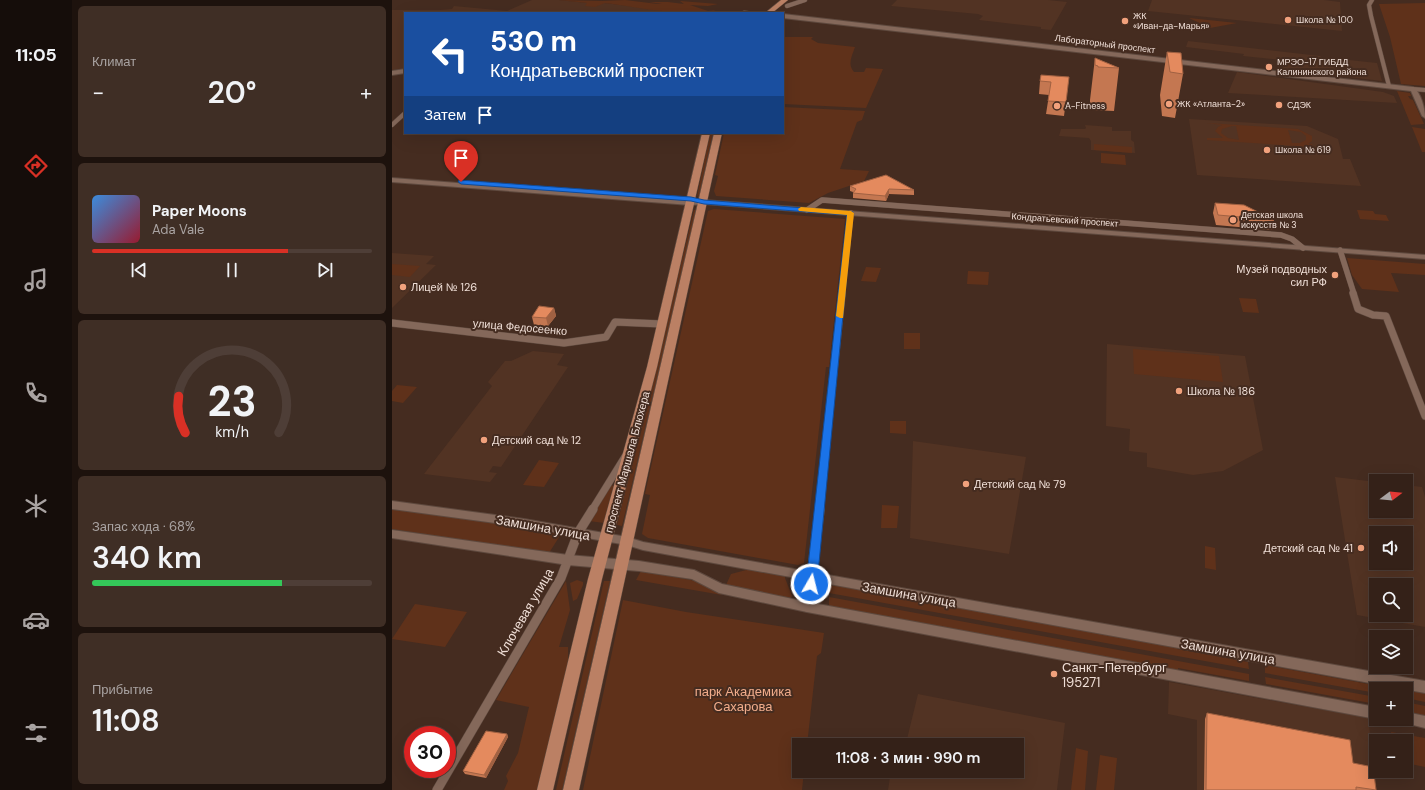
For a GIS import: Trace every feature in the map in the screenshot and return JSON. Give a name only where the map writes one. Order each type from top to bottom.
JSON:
[{"type":"main road","points":[[770,12],[794,0]]},
{"type":"main road","points":[[779,12],[786,3]]},
{"type":"main road","name":"проспект Маршала Блюхера","points":[[545,790],[599,564],[662,324],[706,134]]},
{"type":"main road","name":"проспект Маршала Блюхера","points":[[572,790],[621,564],[704,202],[718,134]]},
{"type":"street","points":[[786,3],[805,0]]},
{"type":"street","points":[[1372,0],[1369,5],[1371,16],[1377,35],[1388,86]]},
{"type":"street","name":"Лабораторный проспект","points":[[784,16],[1425,90]]},
{"type":"street","points":[[392,73],[404,71]]},
{"type":"street","points":[[1413,89],[1425,116]]},
{"type":"street","points":[[392,125],[404,114]]},
{"type":"street","name":"Кондратьевский проспект","points":[[392,177],[690,201]]},
{"type":"street","name":"Кондратьевский проспект","points":[[392,180],[704,202],[1425,257]]},
{"type":"street","points":[[807,210],[822,200],[1281,235],[1292,239],[1303,248]]},
{"type":"street","points":[[807,607],[813,576],[851,213]]},
{"type":"street","points":[[1340,250],[1358,309],[1373,315],[1386,316],[1425,416]]},
{"type":"street","name":"улица Федосеенко","points":[[392,323],[564,343],[606,337],[615,322],[662,324]]},
{"type":"street","name":"Ключевая улица","points":[[436,790],[562,575],[578,533],[631,446]]},
{"type":"street","name":"Замшина улица","points":[[392,505],[524,523],[627,541],[643,546],[1425,687]]},
{"type":"street","points":[[392,534],[568,560],[599,564],[621,564],[694,575],[719,588],[807,607],[1369,712]]},
{"type":"street","points":[[1413,719],[1425,722]]},
{"type":"shaded area","points":[[532,0],[559,0],[605,3],[676,12],[404,12],[404,68],[392,70],[392,10],[440,10],[452,9],[454,6],[507,11]]},
{"type":"shaded area","points":[[897,0],[1048,0],[1067,2],[1051,30],[1041,29],[1041,27],[979,20],[983,16],[978,14],[891,6]]},
{"type":"shaded area","name":"Школа № 100","points":[[1152,0],[1324,0],[1340,2],[1342,31],[1148,11]]},
{"type":"shaded area","points":[[1188,41],[1377,63],[1382,81],[1281,69],[1281,60],[1186,47]]},
{"type":"shaded area","points":[[1237,72],[1383,92],[1394,96],[1397,103],[1228,93]]},
{"type":"shaded area","name":"Школа № 619","points":[[1189,119],[1307,126],[1338,139],[1343,159],[1350,159],[1361,186],[1197,175]]},
{"type":"shaded area","points":[[1085,125],[1112,127],[1112,131],[1131,131],[1131,140],[1134,142],[1135,153],[1091,150],[1091,141],[1089,138],[1059,136],[1061,129],[1085,129]]},
{"type":"shaded area","name":"Лицей № 126","points":[[392,253],[434,256],[426,264],[436,265],[392,308]]},
{"type":"shaded area","name":"Школа № 186","points":[[1107,344],[1245,356],[1263,450],[1223,471],[1193,475],[1147,467],[1147,453],[1129,451],[1130,429],[1106,426]]},
{"type":"shaded area","points":[[533,351],[564,354],[557,365],[568,367],[501,467],[493,466],[489,472],[497,473],[490,482],[424,474],[492,386],[488,382],[505,361],[511,361]]},
{"type":"shaded area","name":"Детский сад № 79","points":[[913,441],[1026,457],[1009,554],[910,538]]},
{"type":"shaded area","name":"Детский сад № 41","points":[[1335,477],[1369,481],[1369,518],[1413,518],[1413,486],[1422,487],[1425,497],[1425,627],[1397,622],[1413,622],[1413,578],[1369,578],[1369,617],[1357,615]]},
{"type":"shaded area","points":[[1169,682],[1368,718],[1370,734],[1369,778],[1376,778],[1377,790],[1197,790],[1197,720],[1168,714]]},
{"type":"shaded area","points":[[918,694],[1065,723],[1057,790],[888,790],[890,778],[1024,778],[1024,738],[907,738]]},
{"type":"green space","points":[[559,0],[625,0],[658,4],[662,4],[649,2],[684,4],[680,1],[668,0],[718,4],[708,6],[690,5],[708,11],[716,10],[706,12],[670,12],[605,3],[595,7],[585,6],[587,3]]},
{"type":"green space","points":[[1425,3],[1425,86],[1401,84],[1390,37],[1379,4]]},
{"type":"green space","points":[[1189,18],[1237,23],[1210,28]]},
{"type":"green space","points":[[784,37],[813,37],[811,39],[818,43],[855,47],[850,63],[854,72],[864,72],[866,68],[883,69],[866,108],[784,104]]},
{"type":"green space","points":[[1397,91],[1410,93],[1411,96],[1408,96],[1413,100],[1424,124],[1411,125]]},
{"type":"green space","points":[[784,107],[865,111],[862,120],[857,122],[840,169],[869,171],[864,181],[828,193],[809,203],[716,196],[714,191],[718,176],[715,175],[724,134],[784,134]]},
{"type":"green space","points":[[1207,123],[1298,129],[1312,136],[1312,141],[1308,144],[1312,144],[1312,147],[1207,140],[1207,138],[1223,138],[1215,131],[1222,125]],"holes":[[[1236,126],[1239,140],[1228,138],[1221,133],[1222,129]],[[1288,130],[1301,132],[1306,136],[1306,140],[1300,143],[1292,143]]]},
{"type":"green space","points":[[1412,127],[1425,129],[1425,152],[1422,152]]},
{"type":"green space","points":[[710,134],[713,134],[699,195],[697,196]]},
{"type":"green space","points":[[1094,144],[1132,147],[1132,153],[1094,150]]},
{"type":"green space","points":[[1101,153],[1125,155],[1126,165],[1101,163]]},
{"type":"green space","points":[[714,209],[845,219],[829,367],[826,367],[804,563],[798,565],[648,538],[642,534],[650,495],[645,494],[708,211]]},
{"type":"green space","points":[[694,210],[697,210],[622,526],[617,525]]},
{"type":"green space","points":[[1357,210],[1373,211],[1375,214],[1386,215],[1389,221],[1360,219]]},
{"type":"green space","points":[[1347,258],[1425,264],[1425,275],[1391,273],[1399,292],[1362,289],[1352,275]]},
{"type":"green space","points":[[392,264],[420,266],[410,277],[392,275]]},
{"type":"green space","points":[[866,267],[881,268],[876,282],[861,281]]},
{"type":"green space","points":[[968,271],[989,272],[988,285],[967,284]]},
{"type":"green space","points":[[1239,298],[1256,299],[1259,313],[1243,312]]},
{"type":"green space","points":[[904,333],[920,333],[920,349],[904,349]]},
{"type":"green space","points":[[1133,349],[1219,356],[1223,382],[1134,374]]},
{"type":"green space","points":[[397,385],[417,387],[403,403],[392,401],[392,391]]},
{"type":"green space","points":[[890,421],[906,421],[906,434],[890,433]]},
{"type":"green space","points":[[539,460],[559,463],[544,487],[523,485]]},
{"type":"green space","points":[[611,485],[614,486],[604,523],[589,521]]},
{"type":"green space","points":[[882,505],[899,506],[897,528],[881,528]]},
{"type":"green space","points":[[392,509],[522,526],[561,534],[549,553],[392,529]]},
{"type":"green space","points":[[1205,546],[1215,548],[1216,570],[1205,568]]},
{"type":"green space","points":[[750,569],[786,575],[785,578],[792,596],[790,599],[726,585],[731,574]]},
{"type":"green space","points":[[641,571],[696,581],[722,595],[636,580]]},
{"type":"green space","points":[[577,580],[583,582],[583,585],[577,599],[573,601],[570,583]]},
{"type":"green space","points":[[566,581],[570,610],[559,647],[568,647],[568,664],[537,790],[504,790],[508,781],[506,776],[518,753],[529,707],[496,700]]},
{"type":"green space","points":[[604,581],[610,581],[562,790],[556,790]]},
{"type":"green space","points":[[834,584],[1177,646],[1177,649],[1248,662],[1249,669],[829,593],[830,587]]},
{"type":"green space","points":[[829,597],[1249,674],[1249,681],[1178,668],[1178,671],[831,607],[829,605]]},
{"type":"green space","name":"парк Академика Сахарова","points":[[623,600],[686,612],[824,633],[821,653],[817,656],[808,738],[792,738],[792,778],[803,778],[802,790],[583,790]]},
{"type":"green space","points":[[415,604],[467,612],[445,647],[392,639]]},
{"type":"green space","points":[[1265,665],[1369,684],[1369,692],[1265,673]]},
{"type":"green space","points":[[1265,677],[1369,696],[1369,703],[1266,684]]},
{"type":"green space","points":[[1413,689],[1425,691],[1425,702],[1413,699]]},
{"type":"green space","points":[[1413,703],[1425,706],[1425,717],[1413,714]]},
{"type":"green space","points":[[1391,732],[1402,734],[1391,734]]},
{"type":"green space","points":[[1413,736],[1425,738],[1425,767],[1413,764]]},
{"type":"green space","points":[[1076,748],[1088,751],[1085,790],[1071,790]]},
{"type":"green space","points":[[1100,755],[1117,758],[1114,790],[1096,790]]},
{"type":"building","points":[[1167,52],[1181,53],[1183,74],[1170,72]]},
{"type":"building","points":[[1095,58],[1119,68],[1098,67],[1095,65]]},
{"type":"building","points":[[1041,75],[1069,77],[1066,102],[1048,101],[1051,82],[1040,81]]},
{"type":"building","points":[[886,175],[914,190],[889,189],[885,196],[853,193],[856,189],[850,186]]},
{"type":"building","points":[[1215,203],[1244,205],[1274,220],[1218,215]]},
{"type":"building","points":[[539,306],[554,308],[546,318],[532,317]]},
{"type":"building","points":[[1207,713],[1350,740],[1353,763],[1369,766],[1369,778],[1374,778],[1376,790],[1356,787],[1356,790],[1206,790]]},
{"type":"building","points":[[486,731],[507,734],[484,775],[463,771]]},
{"type":"slow traffic","points":[[801,209],[851,213],[840,316]]},
{"type":"place","name":"Школа № 100","points":[[1288,20]]},
{"type":"place","name":"ЖК «Иван-да-Марья»","points":[[1125,21]]},
{"type":"place","name":"МРЭО-17 ГИБДД Калининского района","points":[[1269,67]]},
{"type":"place","name":"ЖК «Атланта-2»","points":[[1169,104]]},
{"type":"place","name":"СДЭК","points":[[1279,105]]},
{"type":"place","name":"A-Fitness","points":[[1057,106]]},
{"type":"place","name":"Школа № 619","points":[[1267,150]]},
{"type":"place","name":"Детская школа искусств № 3","points":[[1233,220]]},
{"type":"place","name":"Музей подводных сил РФ","points":[[1335,275]]},
{"type":"place","name":"Лицей № 126","points":[[403,287]]},
{"type":"place","name":"Школа № 186","points":[[1179,391]]},
{"type":"place","name":"Детский сад № 12","points":[[484,440]]},
{"type":"place","name":"Детский сад № 79","points":[[966,484]]},
{"type":"place","name":"Детский сад № 41","points":[[1361,548]]},
{"type":"place","name":"Санкт-Петербург 195271","points":[[1054,674]]},
{"type":"route","points":[[461,182],[691,199],[704,202],[851,213],[811,584]]}]
